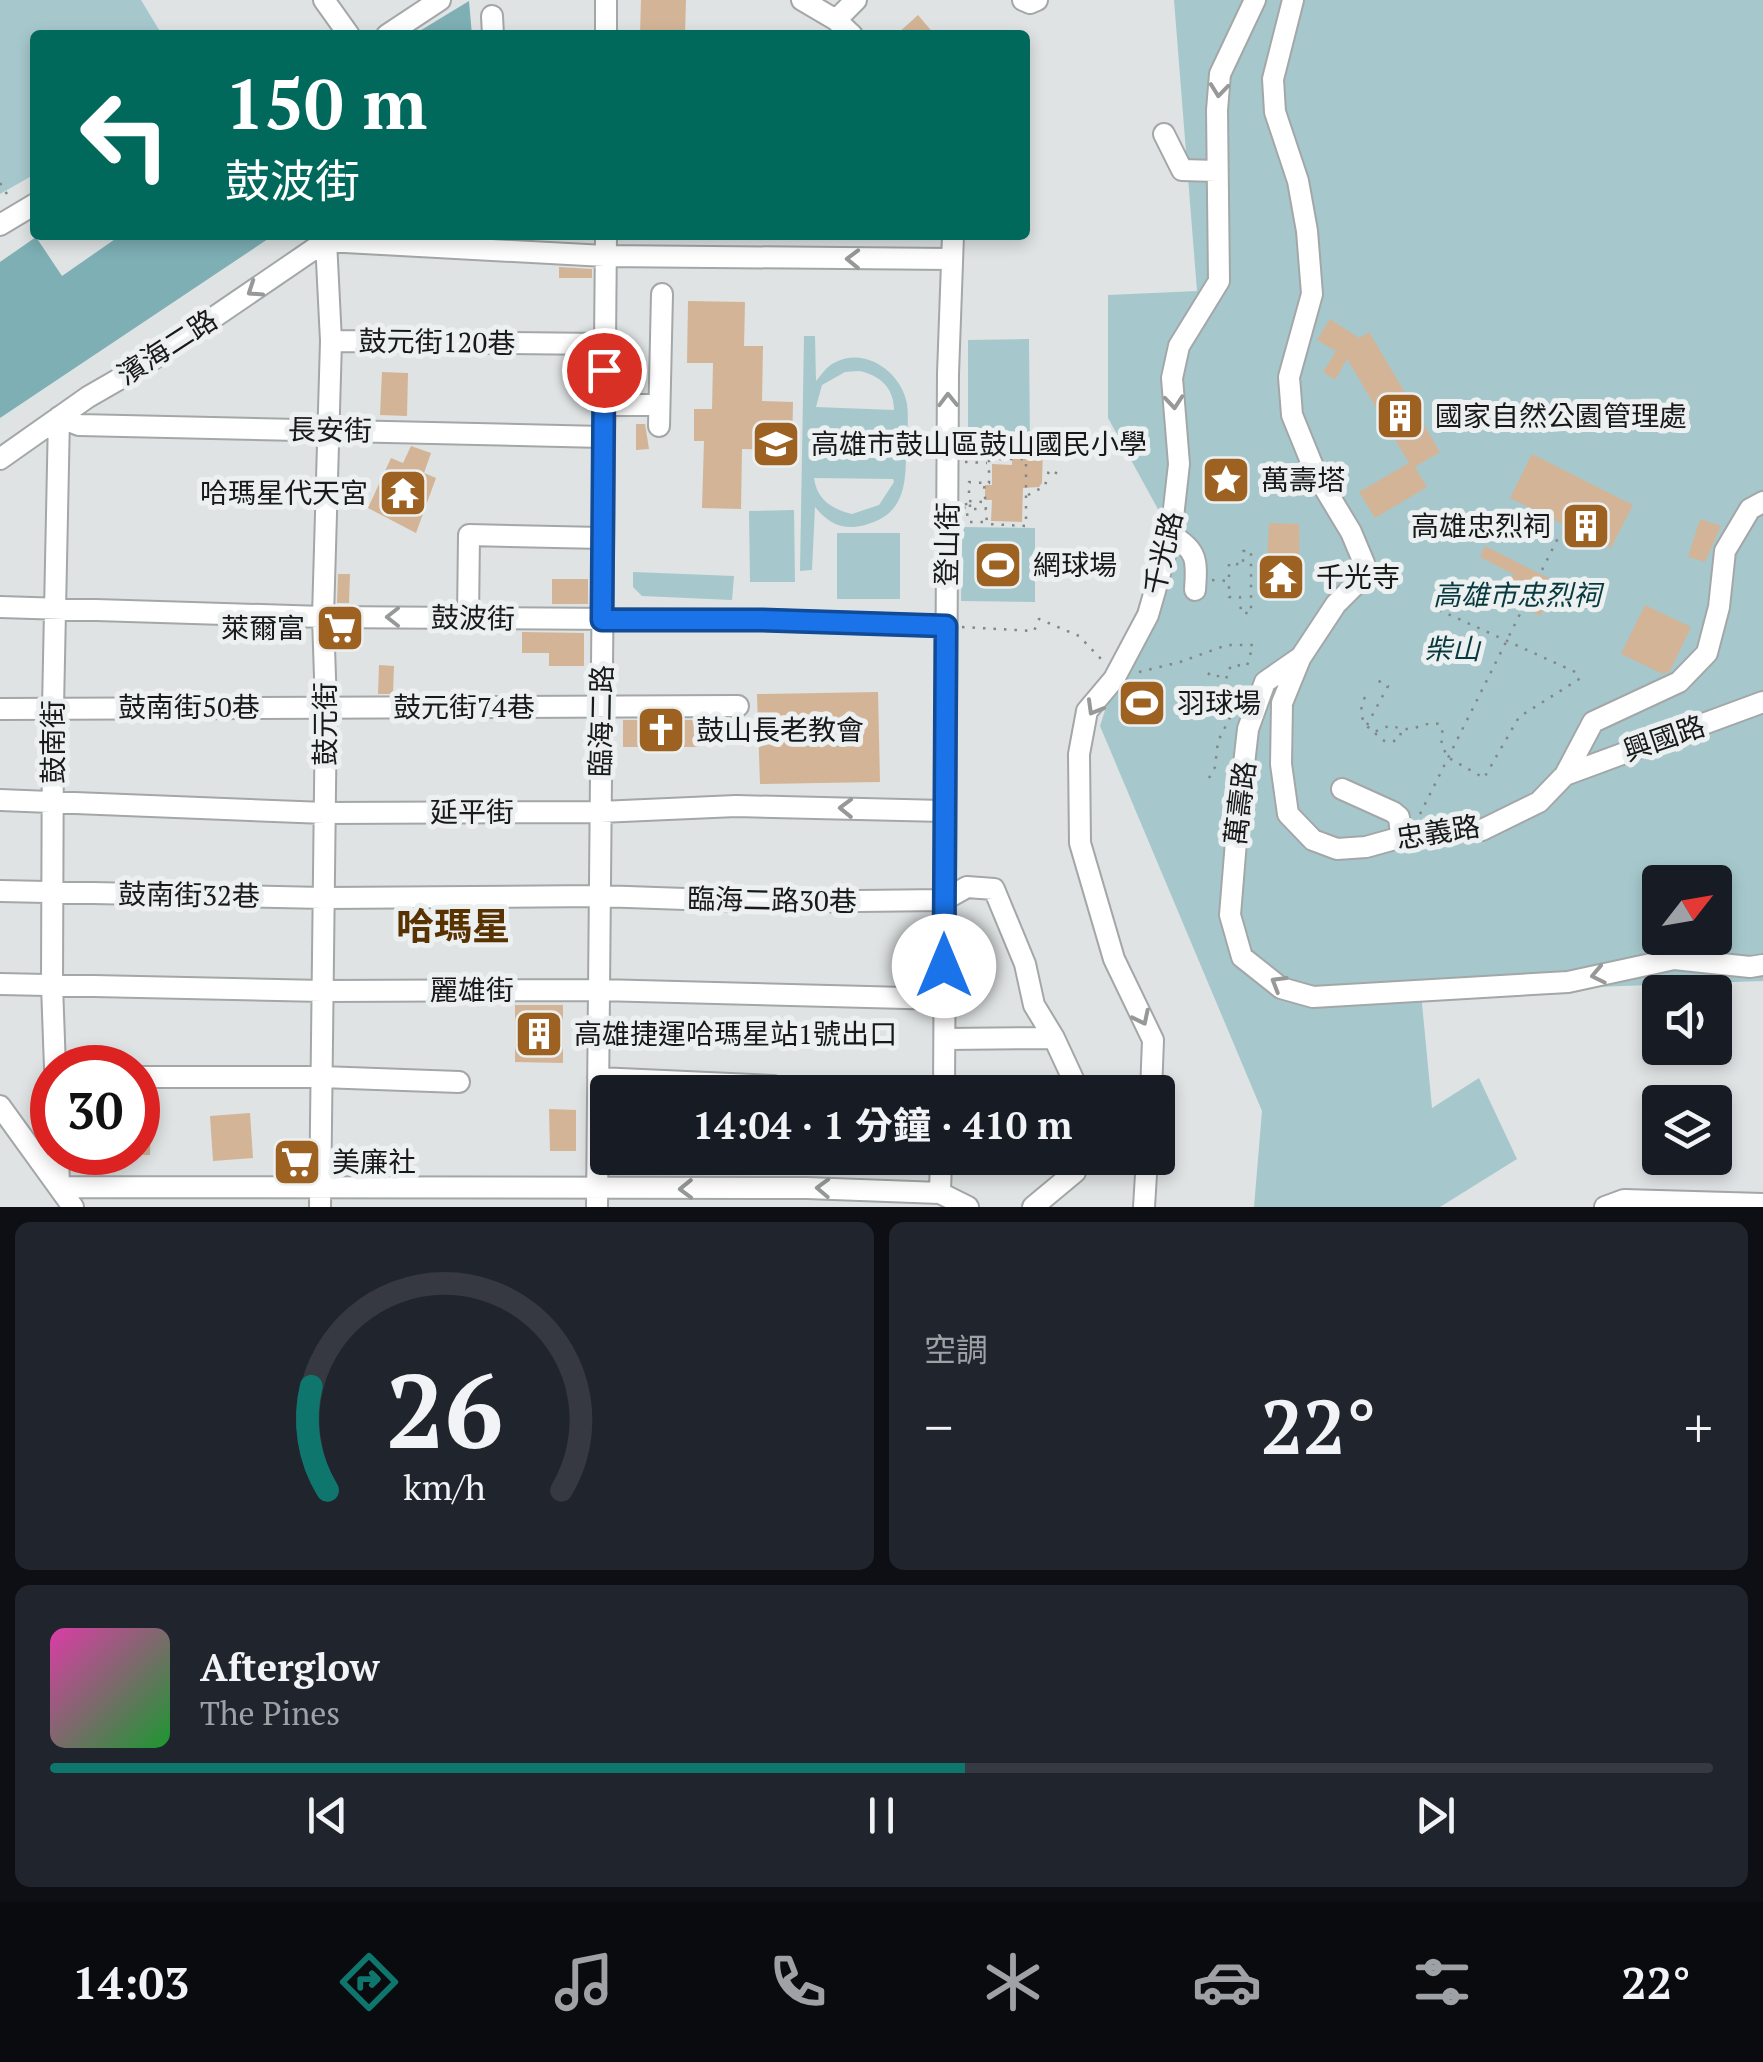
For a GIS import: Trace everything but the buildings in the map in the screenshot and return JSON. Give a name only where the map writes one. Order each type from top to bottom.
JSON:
[{"type":"street","points":[[324,0],[345,30]]},
{"type":"street","points":[[395,30],[440,0]]},
{"type":"street","points":[[606,0],[606,30]]},
{"type":"street","points":[[802,0],[844,28],[856,0]]},
{"type":"street","points":[[1024,0],[1030,4],[1038,0]]},
{"type":"street","name":"千光路","points":[[1152,1075],[1153,1040],[1114,960],[1080,842],[1079,754],[1087,710],[1114,679],[1148,616],[1171,535],[1179,464],[1172,378],[1179,346],[1219,281],[1220,74],[1254,0]]},
{"type":"street","name":"萬壽路","points":[[1293,0],[1273,79],[1275,112],[1298,181],[1308,231],[1312,294],[1289,377],[1292,415],[1316,474],[1351,532],[1364,563],[1354,586],[1336,604],[1301,657],[1264,682],[1248,729],[1230,915],[1242,958],[1281,988],[1313,997],[1351,998],[1568,982],[1674,960],[1750,967],[1763,964]]},
{"type":"street","points":[[1164,134],[1182,170],[1217,171]]},
{"type":"street","points":[[0,225],[30,207]]},
{"type":"street","name":"濱海二路","points":[[0,459],[327,240]]},
{"type":"street","name":"鼓元街","points":[[320,1207],[326,707],[323,617],[330,430],[330,240]]},
{"type":"street","points":[[399,240],[950,260]]},
{"type":"street","name":"登山街","points":[[945,1075],[952,240]]},
{"type":"street","name":"臨海二路","points":[[598,1075],[606,246]]},
{"type":"street","points":[[604,404],[659,415],[662,294]]},
{"type":"street","name":"鼓元街120巷","points":[[331,341],[604,344]]},
{"type":"street","name":"長安街","points":[[59,417],[78,425],[603,437]]},
{"type":"street","name":"鼓南街","points":[[54,1045],[52,708],[59,417]]},
{"type":"street","name":"忠義路","points":[[1301,657],[1281,709],[1281,764],[1288,814],[1312,840],[1338,849],[1366,847],[1402,835],[1482,830],[1539,802],[1566,775],[1594,722],[1680,682],[1707,653],[1726,551],[1750,509],[1763,502]]},
{"type":"street","points":[[468,618],[469,535],[602,538]]},
{"type":"street","points":[[1171,535],[1188,544],[1194,555],[1195,584]]},
{"type":"street","name":"鼓波街","points":[[0,607],[323,617],[762,620],[946,626]]},
{"type":"street","name":"興國路","points":[[1566,775],[1763,702]]},
{"type":"street","name":"鼓元街74巷","points":[[326,707],[738,706]]},
{"type":"street","name":"鼓南街50巷","points":[[0,709],[326,707]]},
{"type":"street","points":[[1342,789],[1393,812],[1399,817],[1402,835]]},
{"type":"street","name":"延平街","points":[[0,800],[325,812],[600,812],[736,806],[944,811]]},
{"type":"street","name":"臨海二路30巷","points":[[599,896],[772,902],[944,900],[967,887],[994,890],[1025,964],[1034,1006],[1054,1038]]},
{"type":"street","name":"鼓南街32巷","points":[[0,891],[324,898],[599,896]]},
{"type":"street","name":"麗雄街","points":[[0,984],[598,990],[944,999]]},
{"type":"street","points":[[946,1039],[1054,1038],[1071,1075]]},
{"type":"street","points":[[160,1076],[459,1082]]},
{"type":"street","points":[[0,1106],[73,1207]]},
{"type":"street","points":[[59,1175],[59,1186]]},
{"type":"street","points":[[940,1193],[941,1175]]},
{"type":"street","points":[[1033,1207],[1071,1175]]},
{"type":"street","points":[[1144,1207],[1147,1175]]},
{"type":"street","points":[[59,1186],[320,1185],[597,1198],[940,1193],[968,1207]]},
{"type":"street","points":[[1605,1207],[1624,1200],[1763,1204]]},
{"type":"path","points":[[0,183],[7,194],[12,190]]},
{"type":"path","points":[[978,522],[1026,526],[1026,459],[989,459],[988,483],[969,482],[969,501],[987,502],[987,522]]},
{"type":"path","points":[[980,463],[989,463]]},
{"type":"path","points":[[1027,496],[1046,486],[1049,470],[1060,475]]},
{"type":"path","points":[[983,502],[984,483]]},
{"type":"path","points":[[975,509],[977,502]]},
{"type":"path","points":[[964,509],[965,504],[970,504],[970,508],[987,509]]},
{"type":"path","points":[[1420,810],[1560,534]]},
{"type":"path","points":[[1243,551],[1250,551],[1251,612],[1241,613],[1240,597],[1228,597],[1228,581],[1228,563],[1243,564],[1243,551]]},
{"type":"path","points":[[1195,584],[1228,581]]},
{"type":"path","points":[[1374,732],[1391,725],[1402,730],[1418,729],[1432,722],[1440,724],[1441,745],[1448,758],[1484,778],[1518,716],[1584,676],[1439,610]]},
{"type":"path","points":[[946,626],[1034,631],[1039,618],[1079,636],[1096,652],[1114,679],[1227,646],[1253,644],[1247,666],[1232,664],[1226,674],[1228,686],[1240,696],[1218,741],[1210,778]]},
{"type":"path","points":[[1208,673],[1226,674]]},
{"type":"path","points":[[1366,726],[1388,686],[1377,680]]},
{"type":"path","points":[[1365,698],[1360,708],[1366,726],[1382,741],[1392,743],[1400,738],[1402,730]]},
{"type":"green space","points":[[0,0],[141,0],[159,30],[30,30],[30,177],[0,194]]},
{"type":"green space","name":"柴山","points":[[1174,0],[1763,0],[1763,981],[1732,982],[1732,975],[1642,975],[1642,985],[1421,993],[1432,1108],[1479,1078],[1517,1159],[1440,1207],[1254,1207],[1262,1111],[1100,726],[1165,522],[1108,418],[1108,295],[1197,291]]},
{"type":"green space","points":[[804,336],[815,336],[816,381],[834,363],[861,358],[882,366],[898,383],[908,409],[905,474],[896,504],[890,512],[868,524],[838,525],[815,507],[812,570],[800,571]],"holes":[[[859,371],[884,384],[894,410],[816,407],[822,385],[845,372]],[[814,478],[893,479],[894,482],[879,505],[852,514],[827,502],[818,492]]]},
{"type":"green space","points":[[1029,339],[1030,445],[968,450],[968,340]]},
{"type":"green space","points":[[794,510],[795,582],[750,582],[749,511]]},
{"type":"green space","name":"網球場","points":[[962,527],[1035,528],[1035,602],[961,601]]},
{"type":"green space","points":[[837,533],[900,533],[900,599],[837,599]]},
{"type":"green space","points":[[633,572],[734,576],[732,600],[642,596],[633,587]]},
{"type":"shaded area","points":[[469,1],[472,30],[421,30]]},
{"type":"shaded area","points":[[32,240],[38,240],[62,276],[114,240],[267,240],[0,418],[0,262]]},
{"type":"place","name":"國家自然公園管理處","points":[[1400,416]]},
{"type":"place","name":"高雄市鼓山區鼓山國民小學","points":[[776,444]]},
{"type":"place","name":"萬壽塔","points":[[1226,480]]},
{"type":"place","name":"哈瑪星代天宮","points":[[403,493]]},
{"type":"place","name":"高雄忠烈祠","points":[[1586,526]]},
{"type":"place","name":"網球場","points":[[998,565]]},
{"type":"place","name":"千光寺","points":[[1281,577]]},
{"type":"place","name":"萊爾富","points":[[340,628]]},
{"type":"place","name":"羽球場","points":[[1142,703]]},
{"type":"place","name":"鼓山長老教會","points":[[661,730]]},
{"type":"place","name":"高雄捷運哈瑪星站1號出口","points":[[539,1034]]},
{"type":"place","name":"美廉社","points":[[297,1162]]},
{"type":"district","name":"哈瑪星","points":[[453,927]]},
{"type":"route","points":[[604,370],[602,620],[946,626],[944,966]]},
{"type":"park label","name":"高雄市忠烈祠","points":[[1517,595]]}]
